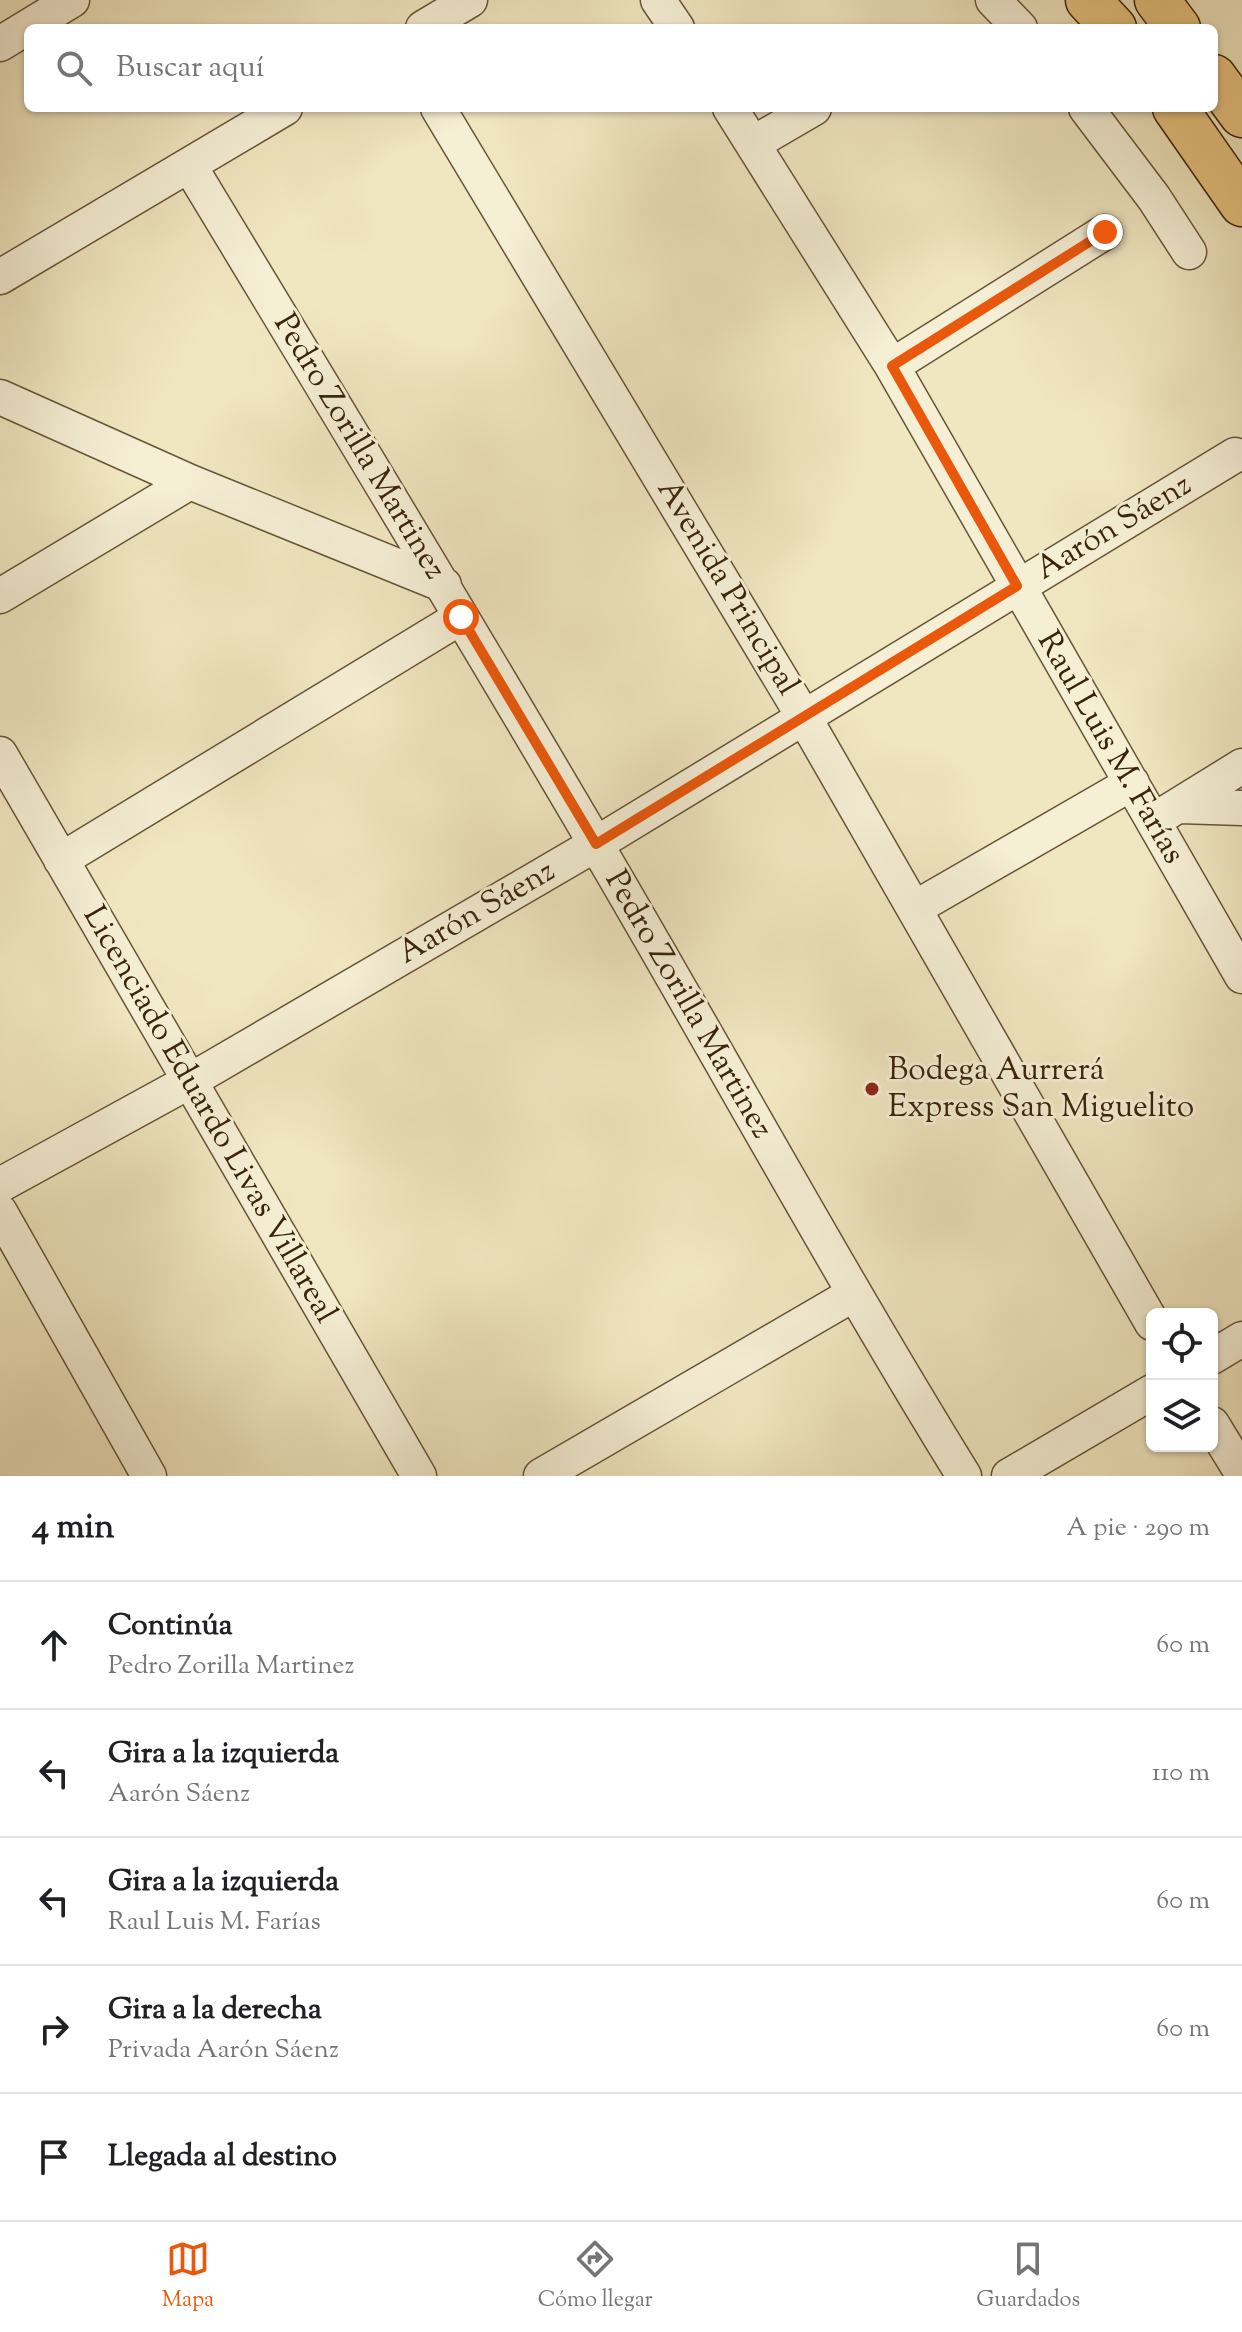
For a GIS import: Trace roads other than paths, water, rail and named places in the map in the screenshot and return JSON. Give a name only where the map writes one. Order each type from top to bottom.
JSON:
[{"type":"highway","points":[[1088,0],[1110,24]]},
{"type":"highway","points":[[1157,0],[1175,24]]},
{"type":"highway","points":[[1218,82],[1242,115]]},
{"type":"highway","points":[[1178,112],[1242,204]]},
{"type":"street","points":[[31,24],[72,0]]},
{"type":"street","points":[[430,24],[470,0]]},
{"type":"street","points":[[658,0],[674,24]]},
{"type":"street","points":[[993,0],[1016,24]]},
{"type":"street","points":[[3,40],[24,28]]},
{"type":"street","points":[[0,277],[278,112]]},
{"type":"street","name":"Avenida Principal","points":[[440,112],[805,719],[1146,1312]]},
{"type":"street","name":"Raul Luis M. Farías","points":[[733,112],[892,366],[1132,783],[1166,814],[1242,976]]},
{"type":"street","points":[[754,143],[807,112]]},
{"type":"street","points":[[1089,112],[1154,198],[1189,252]]},
{"type":"street","name":"Pedro Zorilla Martinez","points":[[189,165],[444,585],[596,844],[852,1295],[964,1476]]},
{"type":"street","points":[[892,366],[1105,232]]},
{"type":"street","points":[[0,397],[190,482],[444,585]]},
{"type":"street","name":"Aarón Sáenz","points":[[0,1185],[188,1082],[596,844],[1235,455]]},
{"type":"street","points":[[0,596],[190,482]]},
{"type":"street","points":[[61,860],[461,617]]},
{"type":"street","name":"Licenciado Eduardo Livas Villareal","points":[[0,754],[419,1476]]},
{"type":"street","points":[[1166,814],[1242,766]]},
{"type":"street","points":[[915,908],[1132,783]]},
{"type":"street","points":[[1166,814],[1242,808]]},
{"type":"street","points":[[0,1212],[149,1476]]},
{"type":"street","points":[[541,1476],[852,1295]]},
{"type":"street","points":[[1218,1353],[1242,1339]]},
{"type":"street","points":[[1009,1476],[1146,1396]]},
{"type":"street","points":[[1218,1434],[1242,1473]]},
{"type":"place","name":"Bodega Aurrerá Express San Miguelito","points":[[872,1089]]}]
